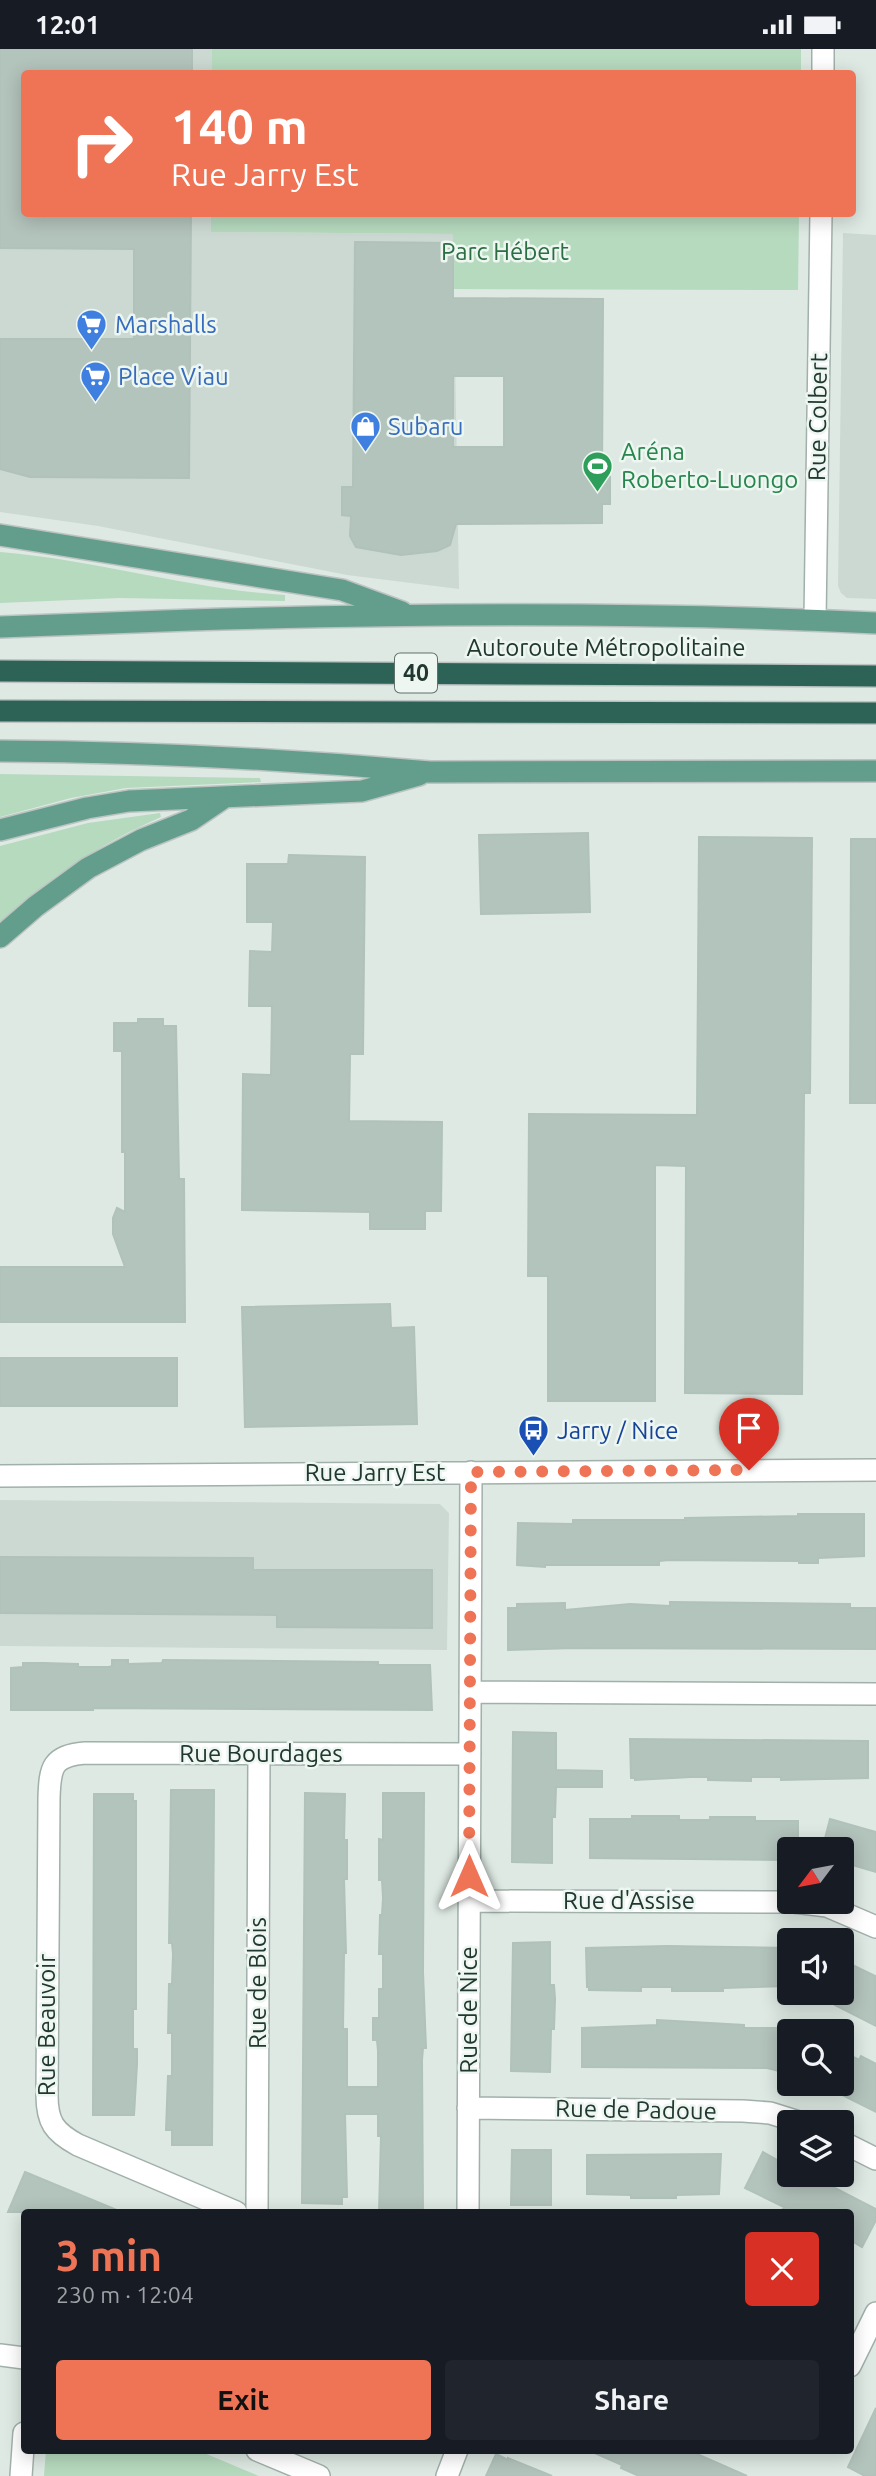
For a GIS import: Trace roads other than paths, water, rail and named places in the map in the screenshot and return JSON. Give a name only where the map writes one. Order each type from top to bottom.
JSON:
[{"type":"highway","name":"Autoroute Métropolitaine","points":[[0,671],[876,676]]},
{"type":"highway","name":"40","points":[[0,711],[876,713]]},
{"type":"main road","points":[[0,535],[342,590],[414,616]]},
{"type":"main road","points":[[0,627],[212,619],[414,616],[815,620],[876,624]]},
{"type":"main road","points":[[0,751],[150,754],[357,765],[430,772],[876,771]]},
{"type":"main road","points":[[0,830],[108,804],[146,799],[362,791],[430,772]]},
{"type":"main road","points":[[0,937],[44,899],[88,868],[151,835],[191,820],[225,797]]},
{"type":"street","points":[[823,49],[823,70]]},
{"type":"street","name":"Rue Colbert","points":[[815,620],[821,217]]},
{"type":"street","name":"Rue Jarry Est","points":[[0,1476],[876,1469]]},
{"type":"street","name":"Rue de Nice","points":[[468,2209],[471,1472]]},
{"type":"street","points":[[470,1692],[876,1694]]},
{"type":"street","name":"Rue Bourdages","points":[[55,1762],[67,1754],[85,1753],[470,1754]]},
{"type":"street","name":"Rue de Blois","points":[[257,2209],[259,1754]]},
{"type":"street","name":"Rue Beauvoir","points":[[55,1762],[49,1777],[47,2111],[53,2126],[65,2138],[229,2209]]},
{"type":"street","name":"Rue d'Assise","points":[[469,1901],[777,1902]]},
{"type":"street","name":"Rue d'Assise","points":[[848,1915],[876,1927]]},
{"type":"street","name":"Rue de Padoue","points":[[468,2108],[743,2111],[777,2115]]},
{"type":"street","points":[[854,2148],[876,2159]]},
{"type":"street","points":[[854,2358],[876,2313]]},
{"type":"street","points":[[0,2355],[21,2358]]},
{"type":"street","points":[[21,2476],[23,2454]]},
{"type":"street","points":[[267,2454],[319,2476]]},
{"type":"street","points":[[447,2476],[455,2454]]},
{"type":"place","name":"Marshalls","points":[[92,352]]},
{"type":"place","name":"Place Viau","points":[[95,404]]},
{"type":"place","name":"Subaru","points":[[365,454]]},
{"type":"place","name":"Aréna Roberto-Luongo","points":[[598,493]]},
{"type":"place","name":"Jarry / Nice","points":[[534,1458]]},
{"type":"park label","name":"Parc Hébert","points":[[505,252]]}]
